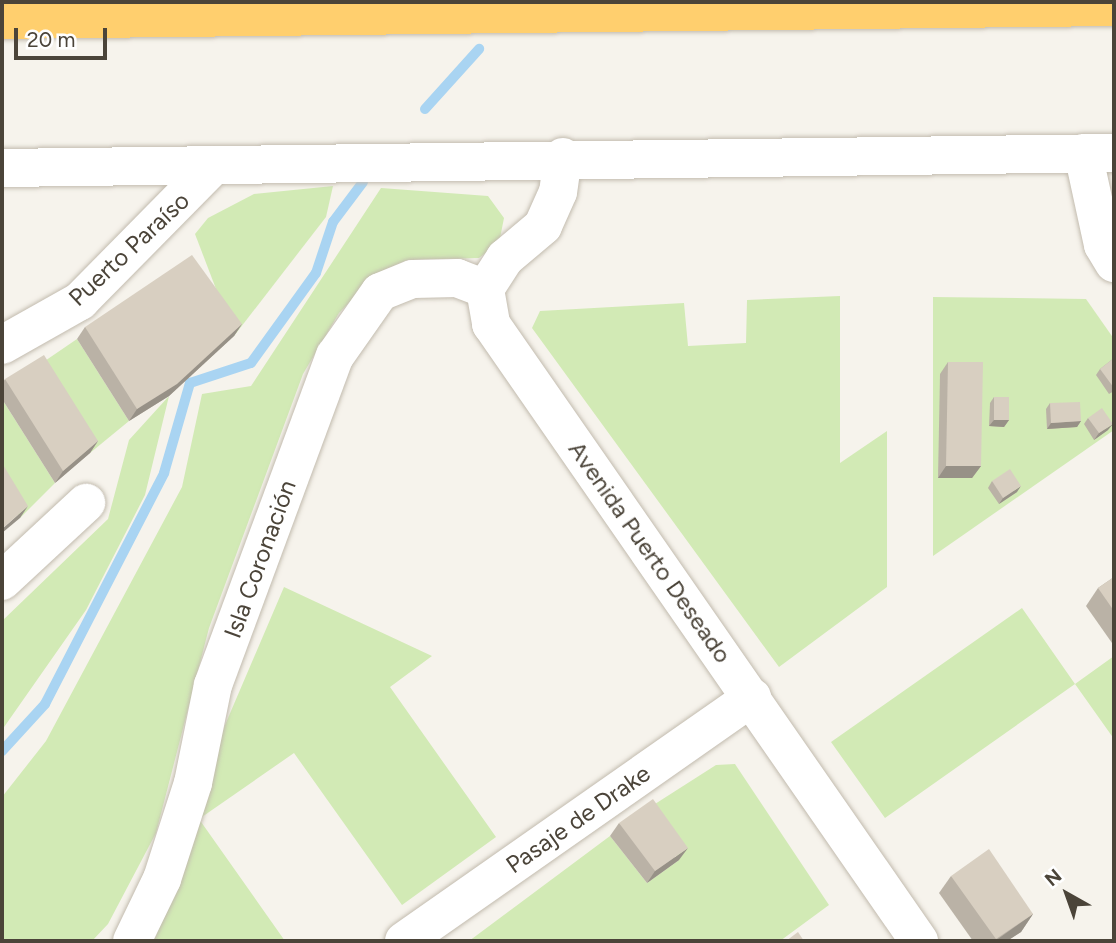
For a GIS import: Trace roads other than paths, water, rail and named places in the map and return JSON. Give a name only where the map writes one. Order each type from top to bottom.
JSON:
[{"type":"highway","points":[[2,20],[415,19],[1114,7]]},
{"type":"street","points":[[2,168],[213,166],[563,157],[1098,153],[1110,251]]},
{"type":"street","points":[[485,289],[505,258],[542,226],[558,192],[563,157]]},
{"type":"street","name":"Puerto Paraíso","points":[[2,345],[80,301],[213,166]]},
{"type":"street","name":"Isla Coronación","points":[[132,941],[162,879],[194,783],[214,685],[335,356],[380,292],[413,279],[457,278],[485,289]]},
{"type":"street","name":"Avenida Puerto Deseado","points":[[485,289],[491,324],[919,941]]},
{"type":"street","points":[[2,581],[86,503]]},
{"type":"street","name":"Pasaje de Drake","points":[[404,941],[752,697]]},
{"type":"waterway","points":[[425,109],[479,49]]},
{"type":"waterway","points":[[2,751],[45,704],[164,473],[190,383],[251,363],[316,273],[333,222],[363,182]]}]
